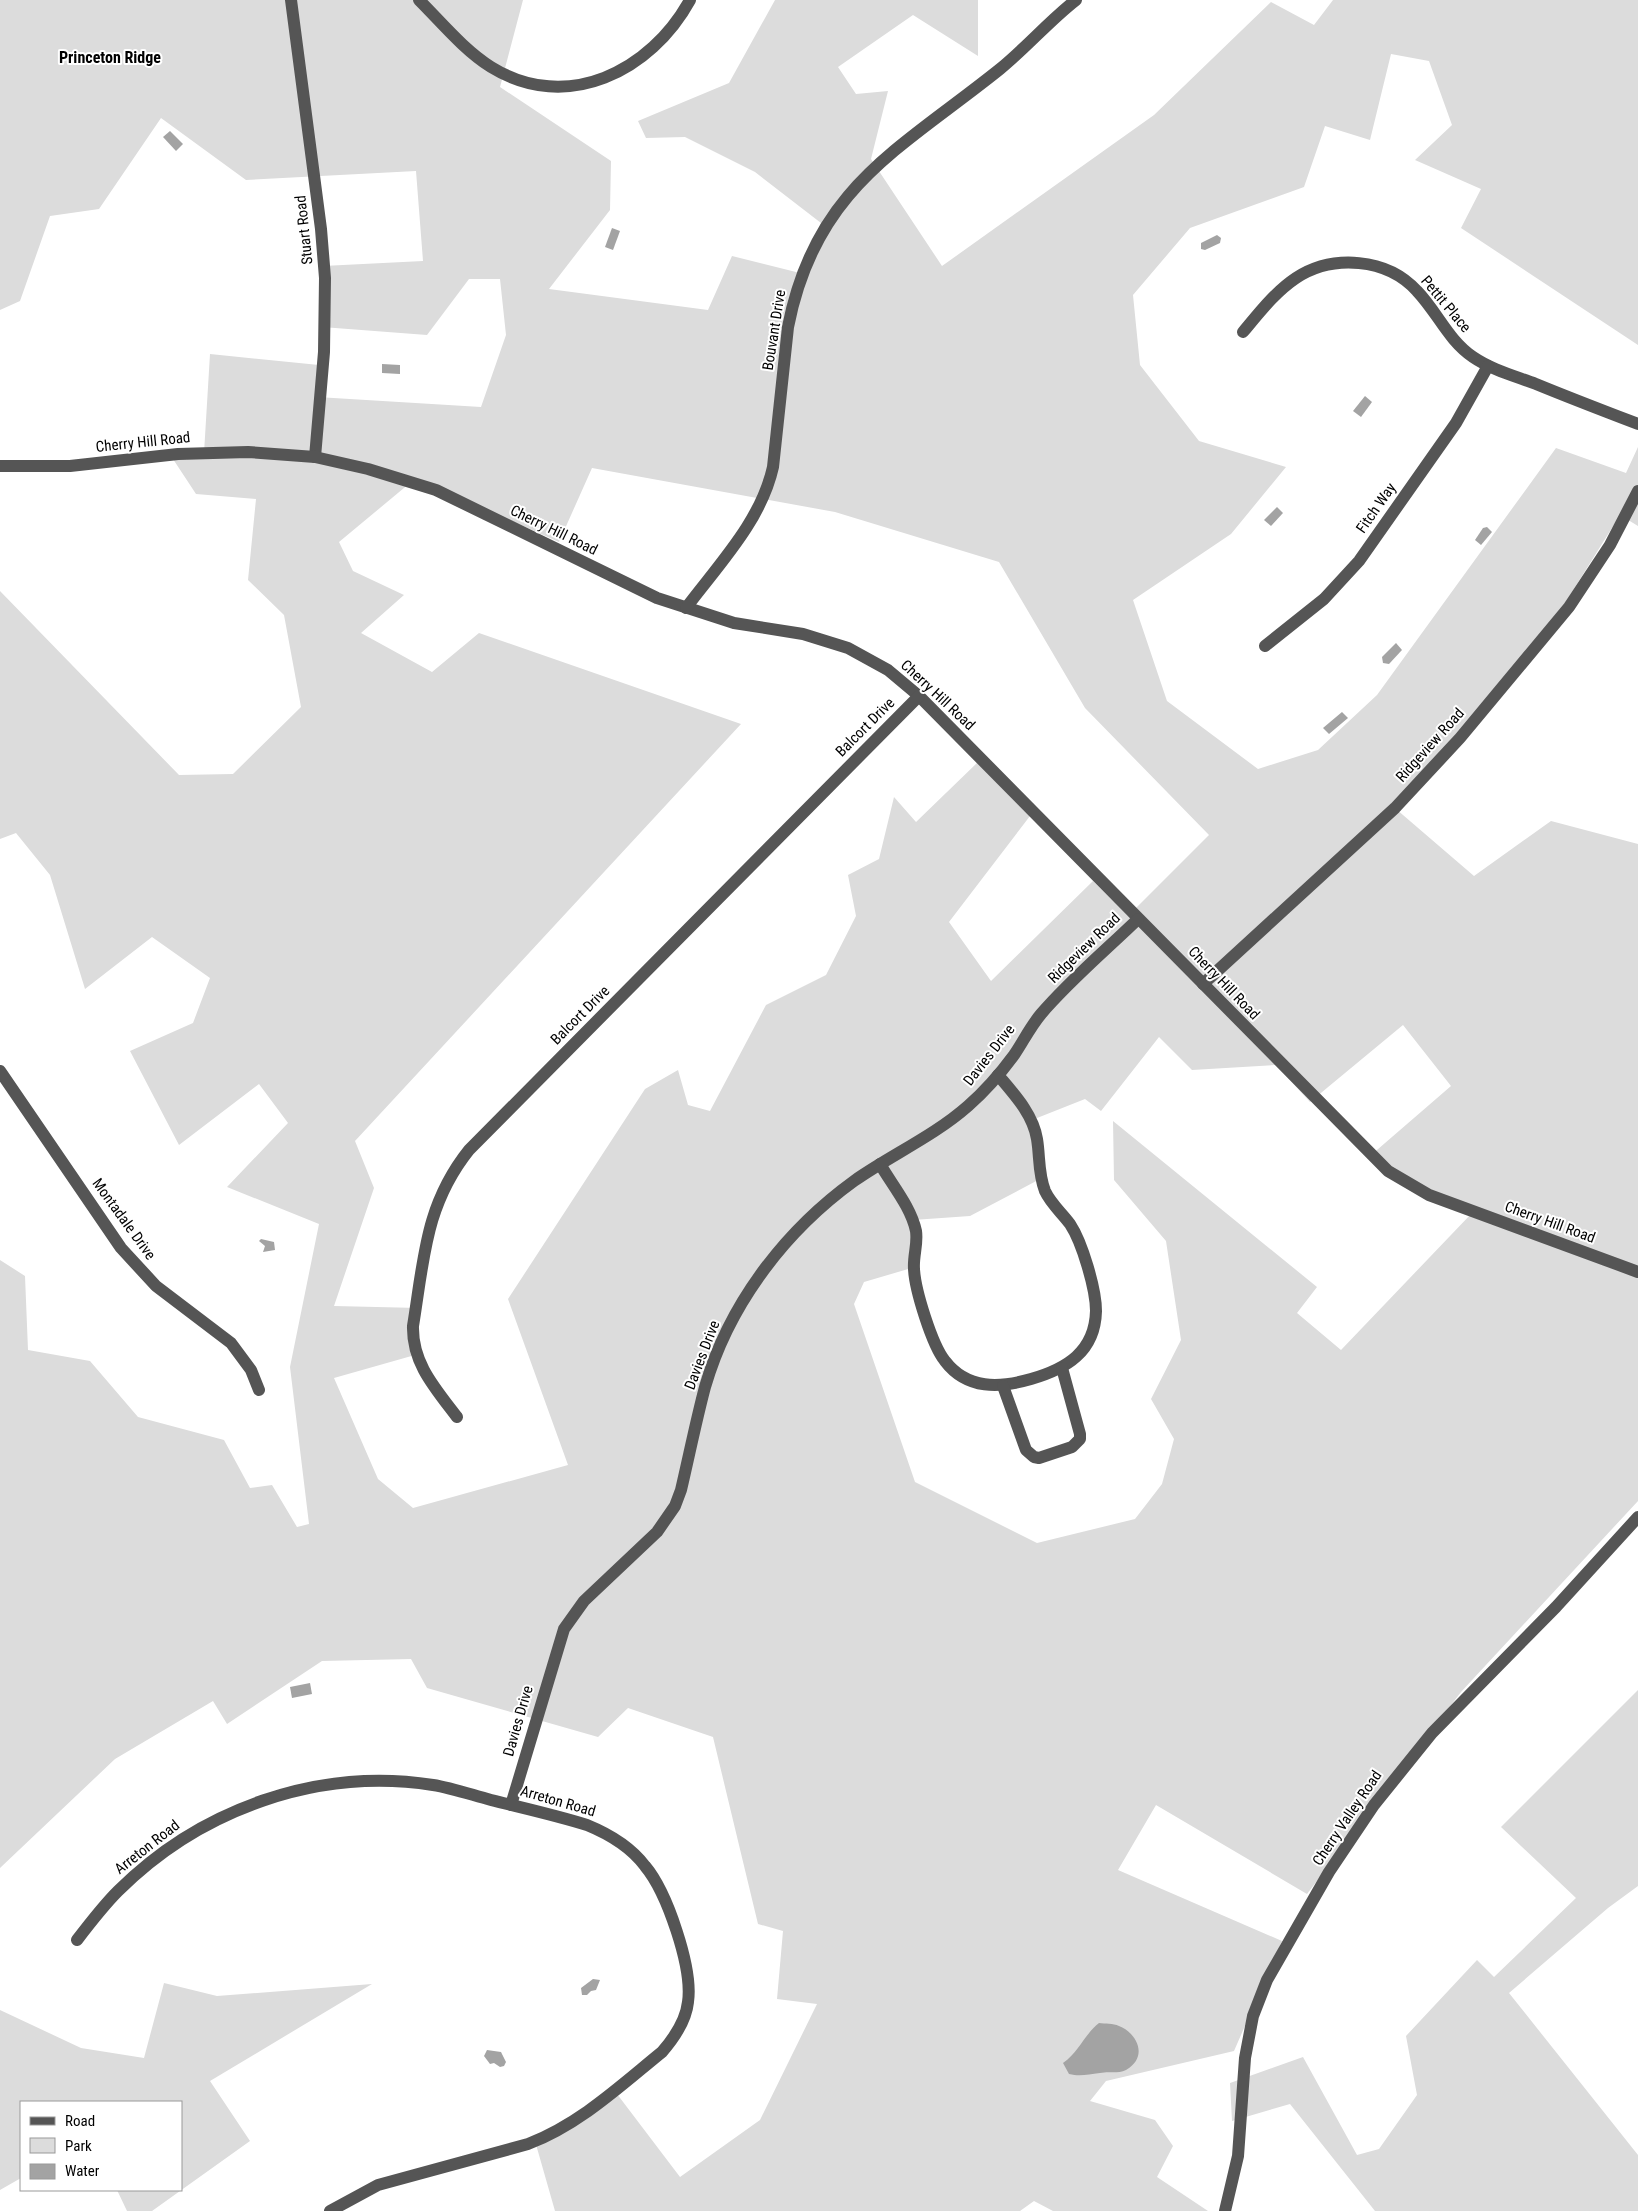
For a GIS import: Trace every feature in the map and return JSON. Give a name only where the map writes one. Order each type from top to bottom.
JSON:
[{"type":"street","name":"Stuart Road","points":[[291,0],[321,229],[325,278],[324,352],[315,457]]},
{"type":"street","points":[[419,0],[466,47],[494,68],[528,82],[563,86],[600,80],[629,67],[659,43],[690,0]]},
{"type":"street","name":"Bouvant Drive","points":[[686,608],[755,515],[769,485],[774,467],[792,304],[809,255],[822,230],[852,188],[872,168],[1002,68],[1076,0]]},
{"type":"street","name":"Pettit Place","points":[[1243,332],[1276,295],[1307,272],[1339,263],[1365,264],[1392,272],[1410,285],[1426,301],[1458,345],[1488,366],[1638,424]]},
{"type":"street","name":"Fitch Way","points":[[1265,646],[1324,599],[1358,561],[1456,423],[1488,366]]},
{"type":"street","name":"Cherry Hill Road","points":[[0,466],[70,466],[208,452],[256,452],[315,457],[372,470],[436,490],[657,598],[734,623],[803,634],[848,648],[888,670],[919,696],[1372,1156],[1406,1183],[1428,1195],[1638,1272]]},
{"type":"street","name":"Ridgeview Road","points":[[1203,984],[1395,808],[1460,738],[1570,607],[1610,545],[1638,492]]},
{"type":"street","name":"Balcort Drive","points":[[456,1417],[420,1365],[415,1353],[413,1332],[433,1215],[440,1196],[457,1166],[469,1150],[919,696]]},
{"type":"street","name":"Ridgeview Road","points":[[1053,1001],[1138,919]]},
{"type":"street","name":"Davies Drive","points":[[510,1805],[564,1629],[584,1600],[657,1532],[675,1506],[681,1490],[706,1386],[717,1354],[744,1300],[780,1250],[802,1225],[828,1202],[880,1164],[948,1122],[966,1107],[998,1076],[1037,1018],[1053,1001]]},
{"type":"street","name":"Montadale Drive","points":[[0,1071],[121,1248],[156,1286],[231,1343],[251,1370],[259,1390]]},
{"type":"street","points":[[880,1164],[912,1218],[917,1244],[915,1276],[938,1351],[945,1362],[964,1378],[978,1383],[1002,1386],[1062,1368],[1074,1359],[1089,1340],[1094,1325],[1095,1298],[1076,1236],[1052,1203],[1041,1179],[1038,1141],[1030,1117],[998,1076]]},
{"type":"street","points":[[1002,1386],[1026,1450],[1034,1457],[1040,1458],[1072,1448],[1080,1439],[1062,1368]]},
{"type":"street","name":"Cherry Valley Road","points":[[1225,2211],[1238,2156],[1245,2058],[1255,2011],[1267,1980],[1329,1872],[1374,1805],[1432,1733],[1556,1607],[1638,1517]]},
{"type":"street","name":"Arreton Road","points":[[77,1940],[117,1891],[161,1853],[210,1823],[263,1800],[293,1791],[344,1783],[402,1782],[434,1785],[587,1824],[622,1843],[646,1866],[666,1898],[687,1972],[688,2002],[680,2028],[662,2052],[584,2115],[561,2130],[528,2144],[378,2185],[330,2211]]},
{"type":"green space","points":[[0,0],[523,0],[500,87],[611,161],[610,210],[549,289],[708,310],[732,256],[800,273],[821,223],[755,172],[685,137],[646,138],[638,121],[729,83],[775,0],[978,0],[978,56],[913,15],[838,67],[856,94],[888,91],[871,159],[942,266],[1154,115],[1271,2],[1314,25],[1333,0],[1638,0],[1638,345],[1461,228],[1481,189],[1415,160],[1452,125],[1429,61],[1391,54],[1370,140],[1325,126],[1304,187],[1190,228],[1133,295],[1140,365],[1199,441],[1286,467],[1231,534],[1133,600],[1167,701],[1258,769],[1318,750],[1377,695],[1556,448],[1626,473],[1638,447],[1638,526],[1620,515],[1532,656],[1396,809],[1474,876],[1551,821],[1638,844],[1638,1501],[1461,1692],[1307,1894],[1156,1805],[1118,1870],[1282,1941],[1234,2051],[1106,2081],[1090,2101],[1155,2120],[1173,2146],[1157,2177],[1208,2211],[1053,2211],[1034,2201],[1020,2211],[555,2211],[535,2141],[614,2090],[680,2177],[760,2120],[817,2004],[777,1999],[783,1931],[758,1924],[713,1737],[628,1708],[598,1737],[427,1688],[411,1659],[322,1661],[227,1724],[213,1701],[115,1759],[0,1868],[0,1260],[25,1276],[28,1350],[90,1361],[138,1417],[224,1440],[250,1488],[272,1485],[297,1527],[309,1524],[290,1367],[319,1224],[227,1187],[288,1123],[259,1084],[179,1145],[130,1051],[193,1023],[210,978],[152,937],[85,989],[50,875],[16,833],[0,839],[0,591],[179,775],[233,774],[301,707],[284,615],[248,580],[256,499],[196,494],[171,456],[204,453],[210,354],[319,365],[317,397],[481,407],[506,335],[500,279],[469,279],[427,335],[322,327],[323,266],[423,261],[416,171],[246,180],[161,118],[99,209],[50,216],[20,301],[0,310]],"holes":[[[592,468],[835,512],[999,562],[1085,708],[1209,835],[1128,916],[1093,881],[991,981],[949,922],[1030,816],[978,762],[916,822],[894,797],[879,859],[848,875],[856,916],[826,975],[766,1005],[710,1111],[688,1105],[678,1070],[645,1089],[508,1299],[568,1465],[413,1508],[378,1479],[334,1378],[415,1355],[419,1308],[334,1306],[374,1188],[355,1141],[741,724],[479,633],[432,672],[361,633],[404,595],[353,571],[339,542],[416,478],[559,542]],[[1403,1025],[1451,1086],[1370,1156],[1472,1213],[1341,1350],[1297,1313],[1317,1287],[1113,1121],[1114,1180],[1166,1241],[1181,1340],[1151,1399],[1174,1439],[1162,1484],[1135,1519],[1037,1543],[915,1482],[854,1304],[864,1282],[915,1267],[913,1220],[970,1216],[1040,1179],[1032,1120],[1085,1099],[1101,1111],[1159,1037],[1192,1070],[1276,1065],[1310,1102]]]},
{"type":"green space","points":[[1638,1690],[1638,1886],[1608,1908],[1509,1993],[1638,2155],[1638,2211],[1375,2211],[1290,2104],[1232,2121],[1230,2083],[1303,2057],[1357,2155],[1379,2149],[1417,2095],[1406,2036],[1477,1960],[1494,1977],[1576,1898],[1501,1827]]},
{"type":"green space","points":[[164,1983],[217,1996],[372,1984],[210,2081],[250,2141],[182,2190],[182,2101],[20,2101],[20,2179],[0,2190],[0,2010],[81,2048],[144,2058]]},
{"type":"green space","points":[[117,2191],[180,2191],[152,2211],[127,2211]]},
{"type":"water","points":[[170,131],[183,144],[176,151],[163,137]]},
{"type":"water","points":[[612,228],[620,231],[613,250],[605,247]]},
{"type":"water","points":[[1217,235],[1221,238],[1220,243],[1205,250],[1201,249],[1201,243]]},
{"type":"water","points":[[382,364],[400,365],[400,374],[382,373]]},
{"type":"water","points":[[1365,396],[1372,402],[1361,417],[1353,411]]},
{"type":"water","points":[[1277,507],[1283,513],[1271,526],[1264,520]]},
{"type":"water","points":[[1487,527],[1492,532],[1481,545],[1475,540],[1483,528]]},
{"type":"water","points":[[1396,643],[1402,650],[1389,664],[1383,663],[1382,657]]},
{"type":"water","points":[[1342,712],[1348,718],[1329,734],[1323,728]]},
{"type":"water","points":[[261,1239],[274,1242],[275,1250],[263,1252],[265,1246],[259,1241]]},
{"type":"water","points":[[310,1683],[312,1694],[292,1698],[290,1687]]},
{"type":"water","points":[[593,1979],[600,1980],[596,1990],[591,1991],[587,1995],[582,1995],[581,1988]]},
{"type":"water","points":[[1099,2023],[1117,2025],[1131,2034],[1138,2046],[1137,2059],[1133,2065],[1123,2071],[1081,2075],[1069,2074],[1063,2063],[1069,2059]]},
{"type":"water","points":[[487,2050],[501,2052],[506,2062],[504,2066],[500,2067],[494,2063],[490,2064],[484,2056]]},
{"type":"district","name":"Princeton Ridge","points":[[110,57]]}]
